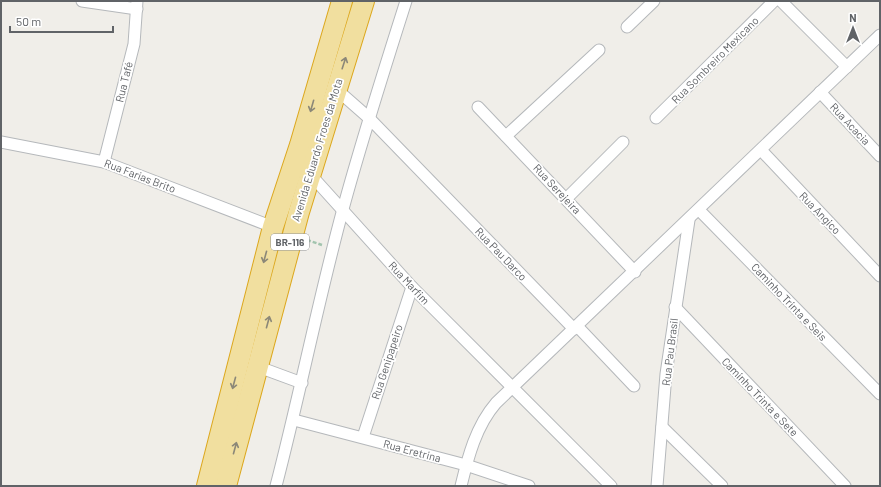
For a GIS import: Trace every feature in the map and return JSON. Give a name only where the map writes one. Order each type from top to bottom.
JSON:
[{"type":"highway","name":"Avenida Eduardo Froes da Mota","points":[[207,486],[273,227],[300,145],[342,1]]},
{"type":"highway","name":"Avenida Eduardo Froes da Mota","points":[[226,486],[256,366],[310,174],[364,1]]},
{"type":"street","points":[[82,1],[137,5]]},
{"type":"street","points":[[276,486],[294,420],[342,211],[369,118],[406,1]]},
{"type":"street","points":[[627,27],[654,1]]},
{"type":"street","name":"Rua Sombreiro Mexicano","points":[[656,118],[774,1]]},
{"type":"street","points":[[782,1],[847,67]]},
{"type":"street","name":"Rua Tafé","points":[[104,162],[134,44],[137,5]]},
{"type":"street","points":[[460,486],[475,439],[486,417],[512,387],[635,272],[880,35]]},
{"type":"street","points":[[506,136],[599,50]]},
{"type":"street","name":"Rua Pau Darco","points":[[336,89],[369,118],[634,386]]},
{"type":"street","name":"Rua Acacia","points":[[820,92],[880,156]]},
{"type":"street","name":"Rua Serejeira","points":[[478,106],[635,272]]},
{"type":"street","name":"Rua Farias Brito","points":[[1,142],[104,162],[273,227]]},
{"type":"street","points":[[566,199],[623,142]]},
{"type":"street","name":"Rua Angico","points":[[761,150],[880,276]]},
{"type":"street","name":"Rua Marfim","points":[[310,174],[342,211],[412,286],[611,486]]},
{"type":"street","name":"Caminho Trinta e Seis","points":[[699,210],[880,394]]},
{"type":"street","name":"Rua Pau Brasil","points":[[659,484],[666,374],[689,220]]},
{"type":"street","name":"Rua Genipapeiro","points":[[363,437],[412,286]]},
{"type":"street","name":"Caminho Trinta e Sete","points":[[675,307],[845,486]]},
{"type":"street","points":[[256,366],[302,383]]},
{"type":"street","name":"Rua Eretrina","points":[[294,420],[466,465],[529,486]]},
{"type":"street","points":[[662,426],[722,486]]}]
